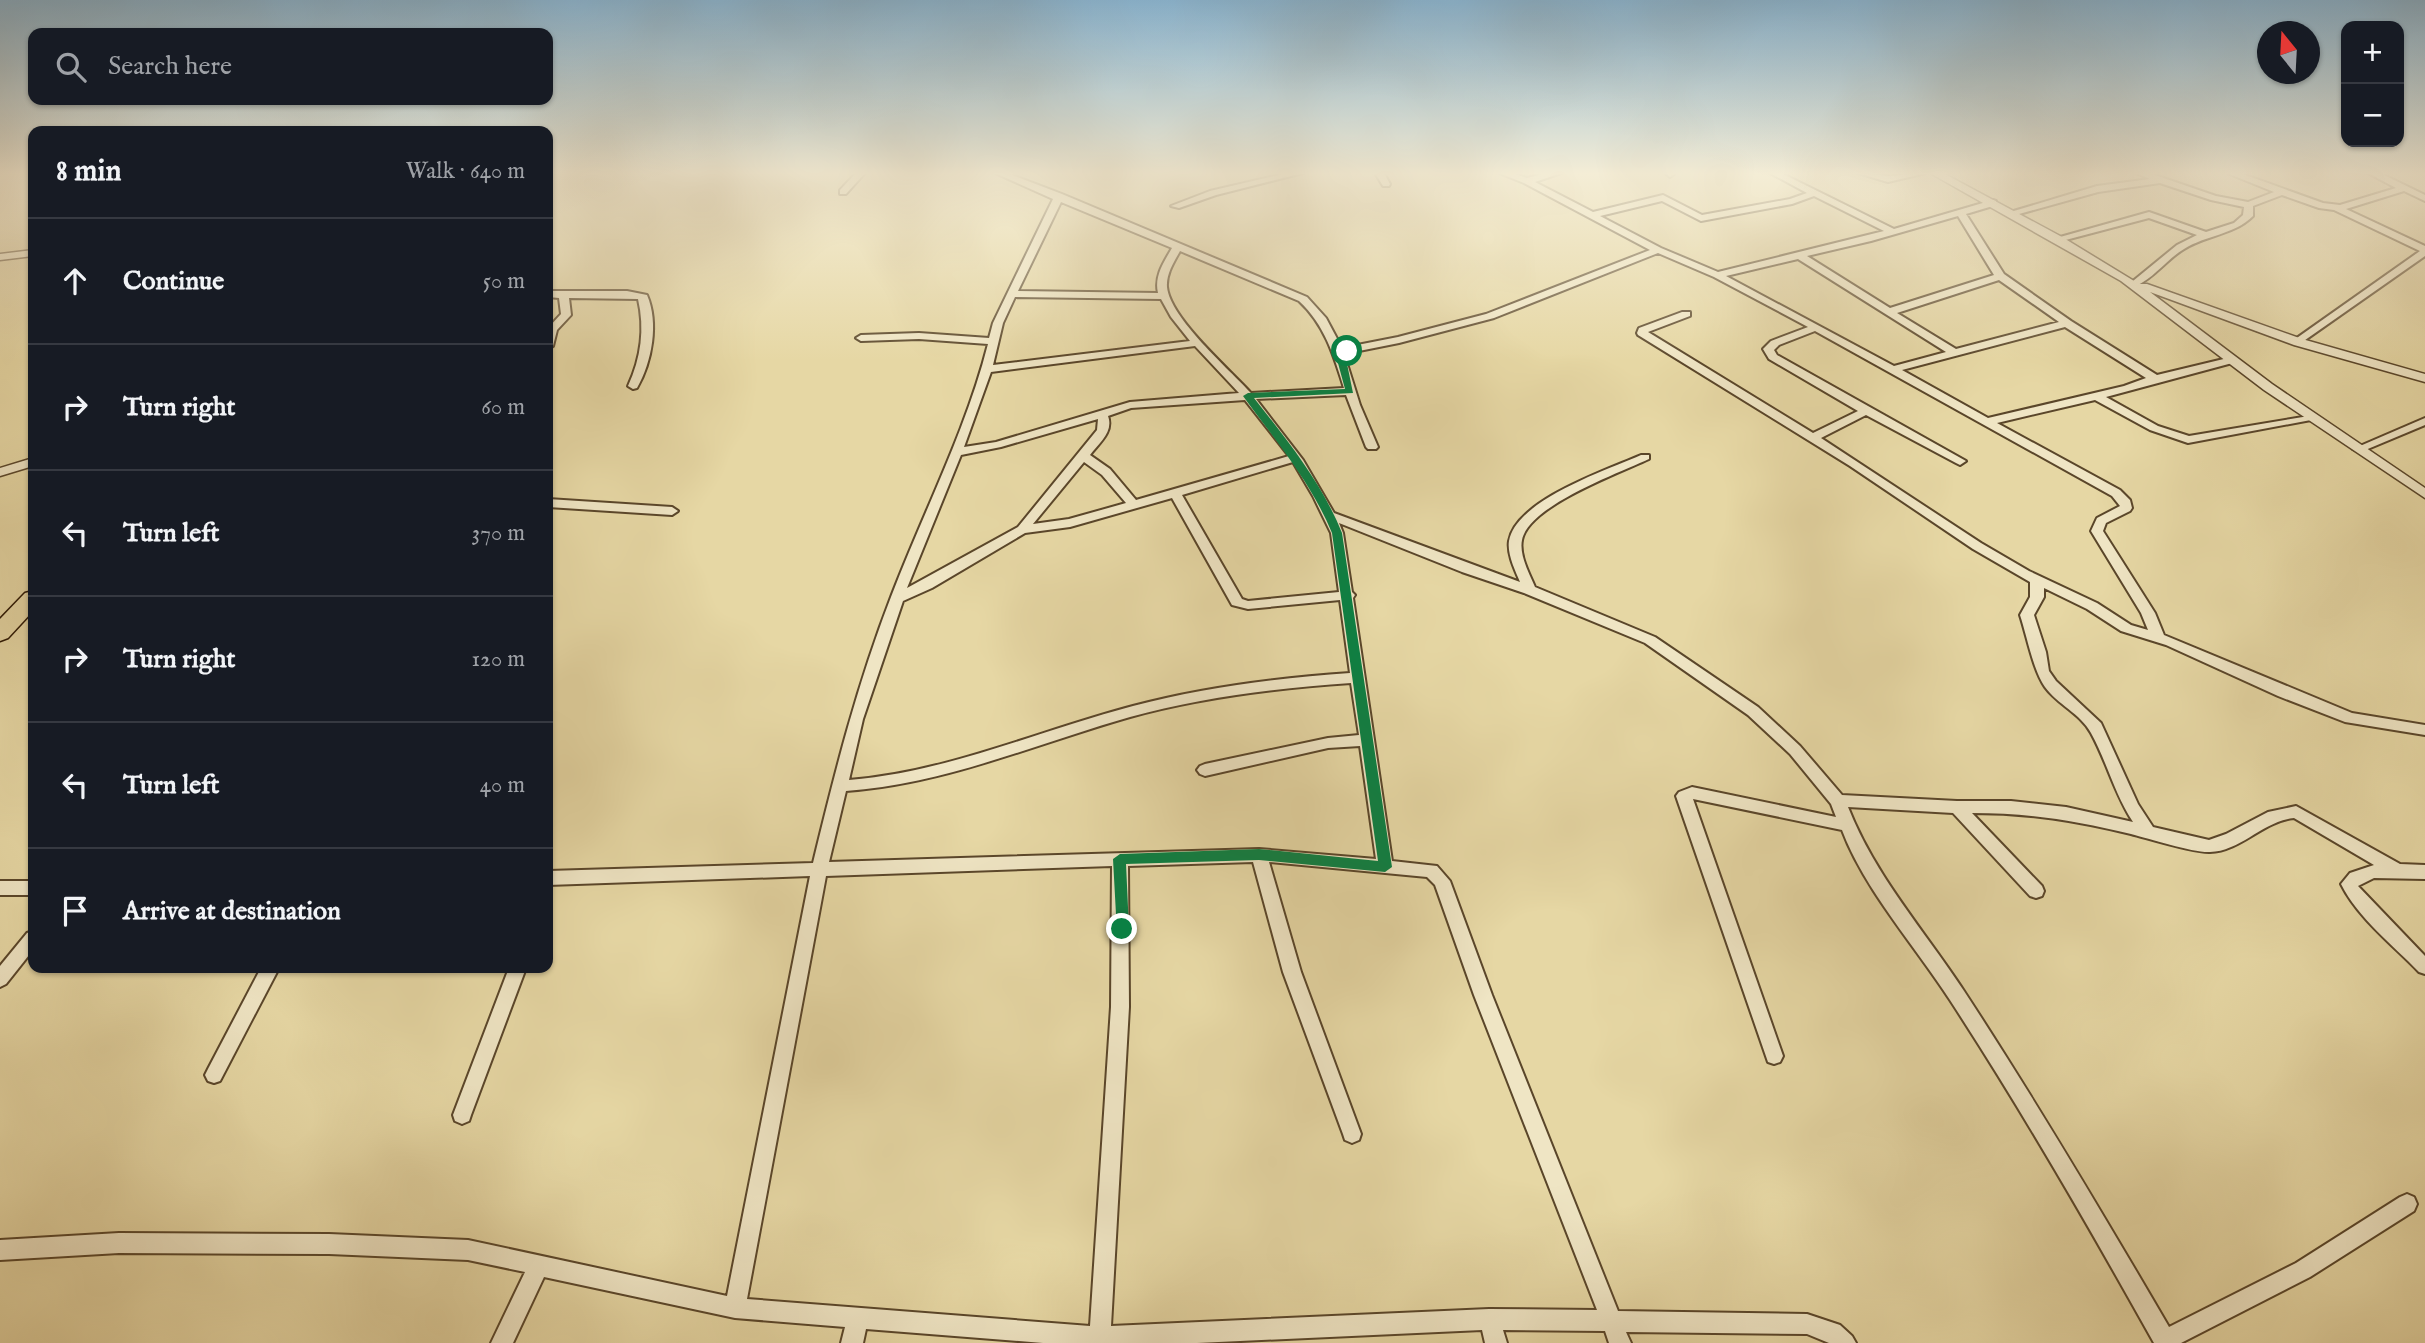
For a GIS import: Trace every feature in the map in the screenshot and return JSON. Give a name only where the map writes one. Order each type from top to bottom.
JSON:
[{"type":"highway","points":[[0,633],[28,603]]},
{"type":"street","points":[[735,1308],[820,867],[856,719],[898,598],[987,369],[998,323],[1040,236]]},
{"type":"street","points":[[1147,236],[1303,299],[1312,307],[1340,352],[1350,391],[1371,447]]},
{"type":"street","points":[[1631,236],[1717,275],[1894,369],[2089,477],[2126,503],[2126,508],[2101,521],[2097,531],[2148,613],[2158,638]]},
{"type":"street","points":[[1717,275],[1879,236]]},
{"type":"street","points":[[1975,236],[2000,276],[2155,379]]},
{"type":"street","points":[[2052,236],[2131,281],[2232,360],[2425,494]]},
{"type":"street","points":[[2058,239],[2071,236]]},
{"type":"street","points":[[2131,281],[2172,252],[2205,236]]},
{"type":"street","points":[[2298,342],[2425,251],[2394,236]]},
{"type":"street","points":[[1176,249],[1163,275],[1165,296],[1198,343],[1248,396],[1295,458],[1331,516],[1337,533],[1385,867]]},
{"type":"street","points":[[1340,352],[1399,340],[1490,316],[1658,250]]},
{"type":"street","points":[[0,257],[28,254]]},
{"type":"street","points":[[1800,256],[1955,353]]},
{"type":"street","points":[[1889,312],[2000,276]]},
{"type":"street","points":[[2131,281],[2298,342],[2425,378]]},
{"type":"street","points":[[553,295],[635,292],[643,297],[648,327],[638,377],[632,386]]},
{"type":"street","points":[[1012,294],[1165,296]]},
{"type":"street","points":[[553,326],[566,315],[564,296]]},
{"type":"street","points":[[1686,314],[1643,330],[1642,334],[1912,500],[1977,546],[2041,586],[2092,606],[2126,628],[2158,638],[2350,718],[2425,730]]},
{"type":"street","points":[[1894,369],[2067,323]]},
{"type":"street","points":[[1816,327],[1775,343],[1768,349],[1773,357],[1960,461]]},
{"type":"street","points":[[861,338],[919,336],[993,341]]},
{"type":"street","points":[[987,369],[1198,343]]},
{"type":"street","points":[[1989,421],[2127,389],[2155,379],[2232,360]]},
{"type":"street","points":[[956,452],[997,445],[1130,405],[1350,391]]},
{"type":"street","points":[[2096,396],[2154,428],[2188,440],[2311,417]]},
{"type":"street","points":[[1811,438],[1866,411]]},
{"type":"street","points":[[1023,530],[1103,431],[1105,424],[1102,414]]},
{"type":"street","points":[[2359,449],[2425,421]]},
{"type":"street","points":[[1083,455],[1112,478],[1134,505]]},
{"type":"street","points":[[1530,590],[1514,541],[1521,524],[1539,508],[1645,457]]},
{"type":"street","points":[[898,598],[927,585],[1023,530],[1070,523],[1295,458]]},
{"type":"street","points":[[0,472],[28,464]]},
{"type":"street","points":[[1175,493],[1237,602],[1248,605],[1348,595]]},
{"type":"street","points":[[553,503],[671,511]]},
{"type":"street","points":[[1331,516],[1530,590],[1650,640],[1753,711],[1795,750],[1838,801],[1846,825],[1876,879],[1956,994],[2058,1155],[2166,1341],[2303,1270],[2407,1204]]},
{"type":"street","points":[[2041,586],[2027,615],[2042,671],[2051,685],[2096,727],[2131,807],[2147,831]]},
{"type":"street","points":[[840,786],[883,785],[934,773],[1154,706],[1297,681],[1359,677]]},
{"type":"street","points":[[1205,770],[1328,743],[1367,740]]},
{"type":"street","points":[[1774,1056],[1684,796],[1692,793],[1846,825]]},
{"type":"street","points":[[1838,801],[2011,807],[2066,813],[2196,844],[2217,845],[2280,814],[2296,812],[2399,872]]},
{"type":"street","points":[[1958,807],[2036,891]]},
{"type":"street","points":[[1259,855],[1293,972],[1352,1134]]},
{"type":"street","points":[[553,880],[820,867],[1038,864],[1259,855],[1431,871],[1442,881],[1483,995],[1620,1343]]},
{"type":"street","points":[[1100,1337],[1120,1007],[1120,859]]},
{"type":"street","points":[[2425,872],[2356,876],[2349,884],[2350,890],[2425,967]]},
{"type":"street","points":[[0,888],[28,888]]},
{"type":"street","points":[[0,979],[28,943]]},
{"type":"street","points":[[214,1075],[267,973]]},
{"type":"street","points":[[462,1115],[515,973]]},
{"type":"street","points":[[0,1250],[119,1243],[329,1244],[468,1251],[735,1308],[1100,1337],[1153,1338],[1489,1319],[1807,1324],[1833,1332],[1844,1343]]},
{"type":"street","points":[[502,1343],[539,1265]]},
{"type":"street","points":[[852,1343],[858,1318]]},
{"type":"street","points":[[1489,1319],[1496,1343]]},
{"type":"route","points":[[1122,929],[1120,859],[1259,855],[1385,867],[1345,573],[1337,533],[1331,516],[1295,458],[1248,396],[1350,391],[1340,352],[1347,351]]}]
